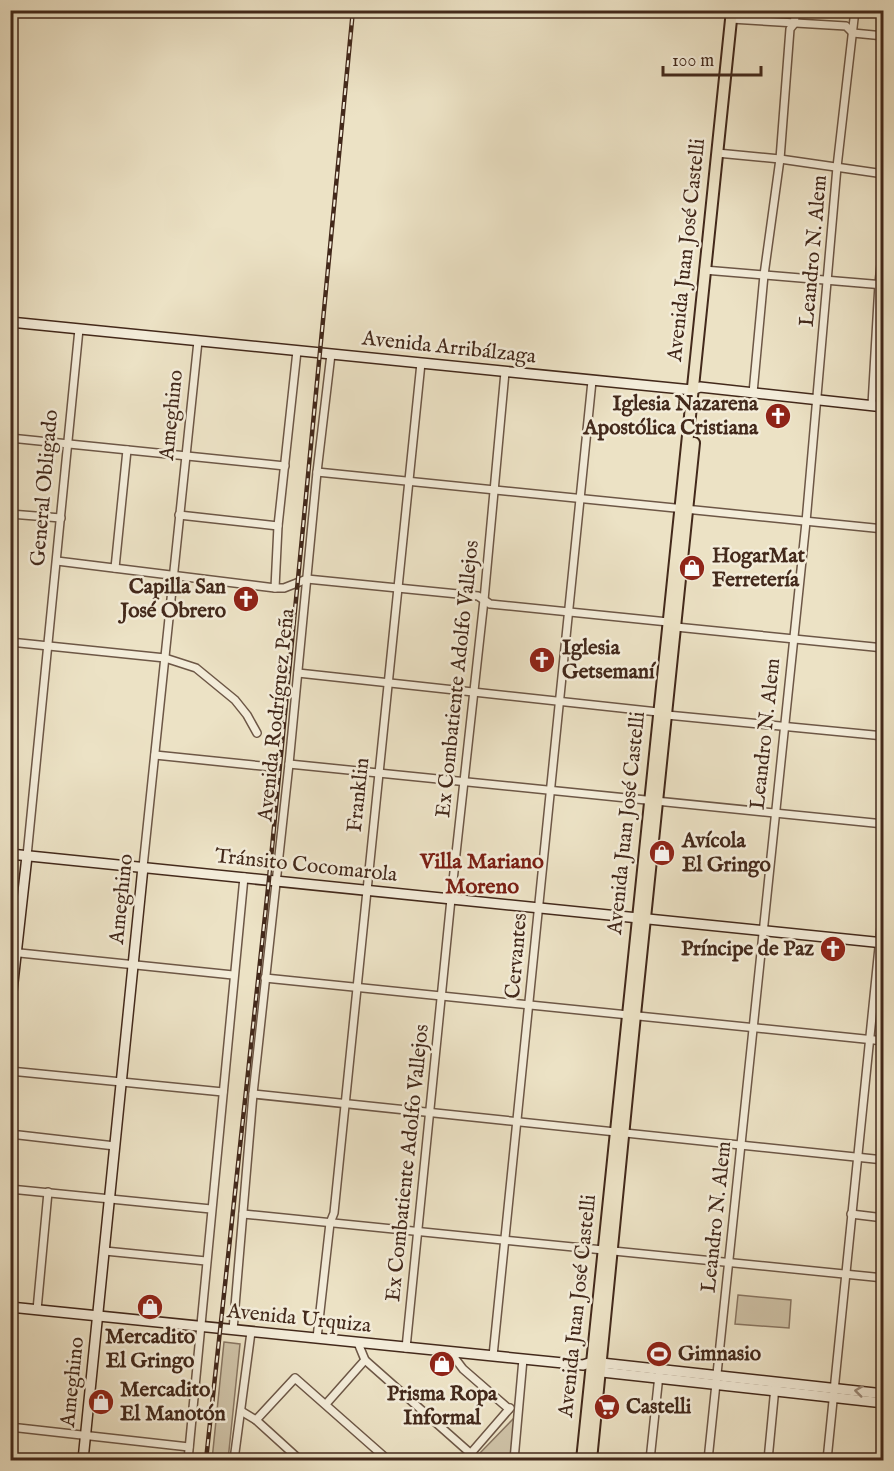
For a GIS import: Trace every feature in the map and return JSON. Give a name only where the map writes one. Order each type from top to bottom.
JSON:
[{"type":"main road","name":"Avenida Juan José Castelli","points":[[582,1461],[608,1250],[735,15]]},
{"type":"main road","name":"Avenida Juan José Castelli","points":[[591,1461],[594,1366]]},
{"type":"street","points":[[753,393],[764,275],[780,159],[790,29],[794,24],[796,10]]},
{"type":"street","name":"Leandro N. Alem","points":[[708,1461],[806,522],[837,167],[855,10]]},
{"type":"street","points":[[735,15],[794,24],[846,26],[853,33],[884,36]]},
{"type":"street","points":[[720,153],[884,174]]},
{"type":"street","points":[[872,405],[884,236]]},
{"type":"street","points":[[708,271],[881,285]]},
{"type":"street","name":"Avenida Arribálzaga","points":[[10,322],[592,381],[753,393],[884,407]]},
{"type":"street","name":"General Obligado","points":[[10,1009],[13,952],[27,856],[79,329]]},
{"type":"street","name":"Ameghino","points":[[83,1461],[198,341]]},
{"type":"street","name":"Avenida Rodríguez Peña","points":[[275,588],[278,526],[297,351]]},
{"type":"street","name":"Avenida Rodríguez Peña","points":[[233,1330],[253,1094],[289,764],[317,472],[332,354]]},
{"type":"street","name":"Franklin","points":[[317,1338],[330,1222],[334,1213],[421,363]]},
{"type":"street","name":"Ex Combatiente Adolfo Vallejos","points":[[406,1348],[451,899],[484,600],[505,372]]},
{"type":"street","name":"Cervantes","points":[[493,1356],[592,381]]},
{"type":"street","points":[[10,438],[285,466]]},
{"type":"street","points":[[115,568],[127,450]]},
{"type":"street","points":[[317,472],[884,529]]},
{"type":"street","points":[[10,514],[62,518]]},
{"type":"street","points":[[179,515],[278,526]]},
{"type":"street","points":[[57,561],[275,588],[285,588],[307,579],[398,586],[478,596],[490,603],[884,648]]},
{"type":"street","points":[[10,642],[165,658],[196,668],[235,700],[257,733]]},
{"type":"street","points":[[298,673],[783,728],[884,736]]},
{"type":"street","points":[[155,755],[272,766]]},
{"type":"street","points":[[289,764],[884,824]]},
{"type":"street","name":"Tránsito Cocomarola","points":[[10,854],[881,943]]},
{"type":"street","points":[[188,1461],[199,1327],[244,877]]},
{"type":"street","points":[[827,1461],[884,898]]},
{"type":"street","points":[[13,952],[233,975]]},
{"type":"street","points":[[265,978],[884,1041]]},
{"type":"street","points":[[10,1071],[223,1092]]},
{"type":"street","points":[[253,1094],[884,1160]]},
{"type":"street","points":[[10,1134],[115,1146]]},
{"type":"street","points":[[10,1189],[211,1209]]},
{"type":"street","points":[[36,1310],[48,1192]]},
{"type":"street","points":[[243,1214],[884,1278]]},
{"type":"street","points":[[851,1214],[884,1218]]},
{"type":"street","points":[[105,1251],[206,1261]]},
{"type":"street","name":"Avenida Urquiza","points":[[10,1307],[834,1392],[884,1394]]},
{"type":"street","points":[[234,1461],[251,1332]]},
{"type":"street","points":[[358,1343],[365,1360],[468,1458],[478,1461]]},
{"type":"street","points":[[451,1353],[463,1369],[509,1409]]},
{"type":"street","points":[[514,1461],[523,1359]]},
{"type":"street","points":[[326,1404],[365,1360]]},
{"type":"street","points":[[650,1461],[659,1374]]},
{"type":"street","points":[[256,1420],[295,1378],[388,1461]]},
{"type":"street","points":[[768,1461],[775,1386]]},
{"type":"street","name":"Avenida Urquiza","points":[[834,1392],[884,1403]]},
{"type":"street","points":[[468,1458],[519,1400]]},
{"type":"street","points":[[241,1411],[256,1420],[290,1457],[300,1461]]},
{"type":"street","points":[[10,1427],[189,1447]]},
{"type":"shaded area","points":[[738,1295],[791,1300],[789,1328],[735,1324]]},
{"type":"shaded area","points":[[224,1342],[240,1344],[228,1460],[212,1460]]},
{"type":"shaded area","points":[[515,1417],[510,1460],[489,1460],[479,1454]]},
{"type":"railway","points":[[206,1460],[269,879],[353,10]]},
{"type":"place","name":"Iglesia Nazarena Apostólica Cristiana","points":[[778,416]]},
{"type":"place","name":"HogarMat Ferretería","points":[[692,568]]},
{"type":"place","name":"Capilla San José Obrero","points":[[246,599]]},
{"type":"place","name":"Iglesia Getsemaní","points":[[542,660]]},
{"type":"place","name":"Avícola El Gringo","points":[[662,853]]},
{"type":"place","name":"Príncipe de Paz","points":[[833,949]]},
{"type":"place","name":"Mercadito El Gringo","points":[[150,1307]]},
{"type":"place","name":"Gimnasio","points":[[659,1354]]},
{"type":"place","name":"Prisma Ropa Informal","points":[[442,1364]]},
{"type":"place","name":"Mercadito El Manotón","points":[[101,1402]]},
{"type":"place","name":"Castelli","points":[[607,1407]]},
{"type":"district","name":"Villa Mariano Moreno","points":[[482,874]]}]
